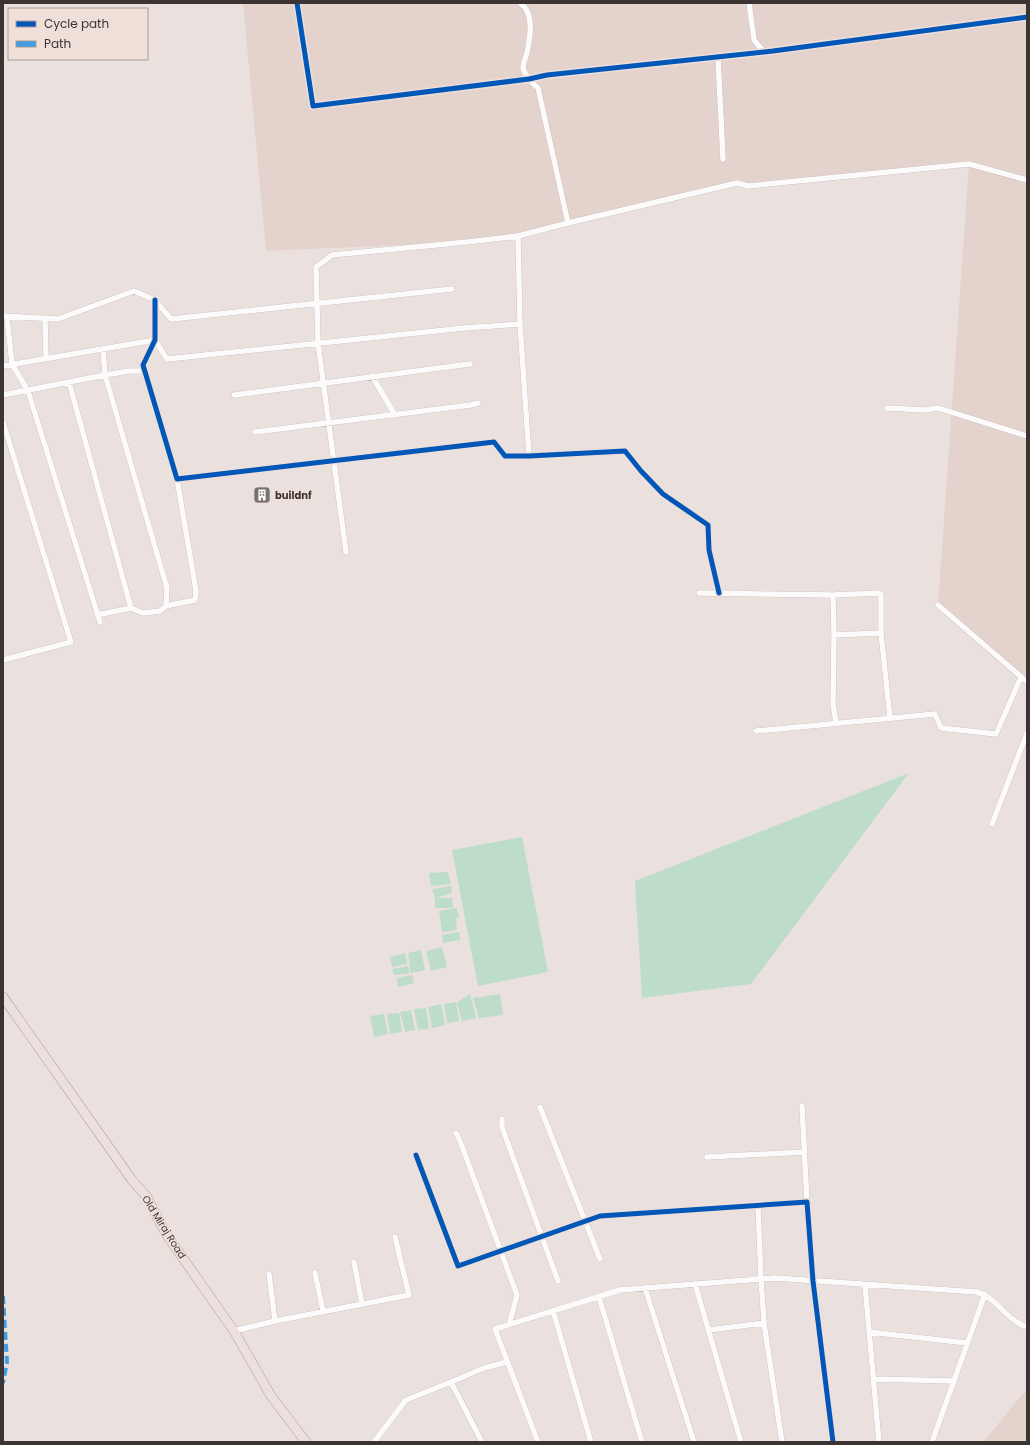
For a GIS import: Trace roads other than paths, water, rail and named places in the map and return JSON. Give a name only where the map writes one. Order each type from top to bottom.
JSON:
[{"type":"main road","name":"Old Miraj Road","points":[[3,997],[132,1180],[147,1197],[166,1234],[234,1331],[271,1396],[306,1442]]},
{"type":"street","points":[[297,3],[313,106],[529,79],[547,75],[718,58],[1027,17]]},
{"type":"street","points":[[520,3],[524,6],[530,19],[530,35],[523,68],[529,79],[538,88],[568,223]]},
{"type":"street","points":[[749,3],[754,40],[764,52]]},
{"type":"street","points":[[718,58],[724,159]]},
{"type":"street","points":[[346,552],[318,343],[316,267],[332,255],[518,236],[737,183],[748,186],[969,164],[1027,180]]},
{"type":"street","points":[[518,236],[520,324],[529,456]]},
{"type":"street","points":[[100,622],[28,391],[12,364],[5,316],[58,319],[134,291],[155,300],[171,319],[452,290]]},
{"type":"street","points":[[97,615],[131,608],[143,613],[160,611],[166,606],[195,600],[196,591],[177,479],[143,365],[155,340],[155,300]]},
{"type":"street","points":[[44,318],[46,358]]},
{"type":"street","points":[[155,340],[167,359],[464,328],[520,324]]},
{"type":"street","points":[[3,366],[155,340]]},
{"type":"street","points":[[103,349],[105,375],[167,588],[166,606]]},
{"type":"street","points":[[234,395],[470,364]]},
{"type":"street","points":[[3,395],[105,375],[129,371],[145,371]]},
{"type":"street","points":[[372,376],[395,415]]},
{"type":"street","points":[[69,382],[131,608]]},
{"type":"street","points":[[255,432],[478,403]]},
{"type":"street","points":[[887,408],[923,410],[938,408],[1027,436]]},
{"type":"street","points":[[3,422],[71,642],[3,660]]},
{"type":"street","points":[[177,479],[494,442],[505,456],[625,451],[662,494],[708,525],[708,550],[719,593]]},
{"type":"street","points":[[699,593],[833,595],[880,593],[881,633],[890,718]]},
{"type":"street","points":[[833,595],[833,704],[836,724]]},
{"type":"street","points":[[938,605],[1027,682]]},
{"type":"street","points":[[834,635],[881,633]]},
{"type":"street","points":[[756,731],[935,714],[941,728],[996,734],[1021,677]]},
{"type":"street","points":[[992,824],[1027,733]]},
{"type":"street","points":[[540,1106],[600,1259]]},
{"type":"street","points":[[802,1106],[813,1281],[833,1442]]},
{"type":"street","points":[[502,1119],[502,1127],[558,1280]]},
{"type":"street","points":[[456,1134],[460,1141],[517,1295],[509,1325]]},
{"type":"street","points":[[707,1157],[805,1152]]},
{"type":"street","points":[[416,1155],[458,1266],[600,1216],[807,1202]]},
{"type":"street","points":[[758,1206],[764,1322],[782,1442]]},
{"type":"street","points":[[234,1331],[323,1311],[409,1295],[395,1237]]},
{"type":"street","points":[[354,1262],[362,1304]]},
{"type":"street","points":[[315,1273],[323,1311]]},
{"type":"street","points":[[269,1274],[275,1321]]},
{"type":"street","points":[[538,1442],[495,1330],[620,1290],[776,1278],[977,1292],[985,1294],[1004,1313],[1021,1325],[1027,1327]]},
{"type":"street","points":[[695,1284],[741,1442]]},
{"type":"street","points":[[865,1285],[879,1442]]},
{"type":"street","points":[[645,1288],[694,1442]]},
{"type":"street","points":[[932,1442],[985,1294]]},
{"type":"street","points":[[599,1296],[642,1442]]},
{"type":"street","points":[[553,1311],[591,1442]]},
{"type":"street","points":[[709,1330],[764,1322]]},
{"type":"street","points":[[869,1332],[967,1343]]},
{"type":"street","points":[[374,1442],[406,1400],[484,1368],[507,1362]]},
{"type":"street","points":[[874,1379],[954,1381]]},
{"type":"street","points":[[451,1382],[482,1442]]},
{"type":"place","name":"buildnf","points":[[262,495]]}]
